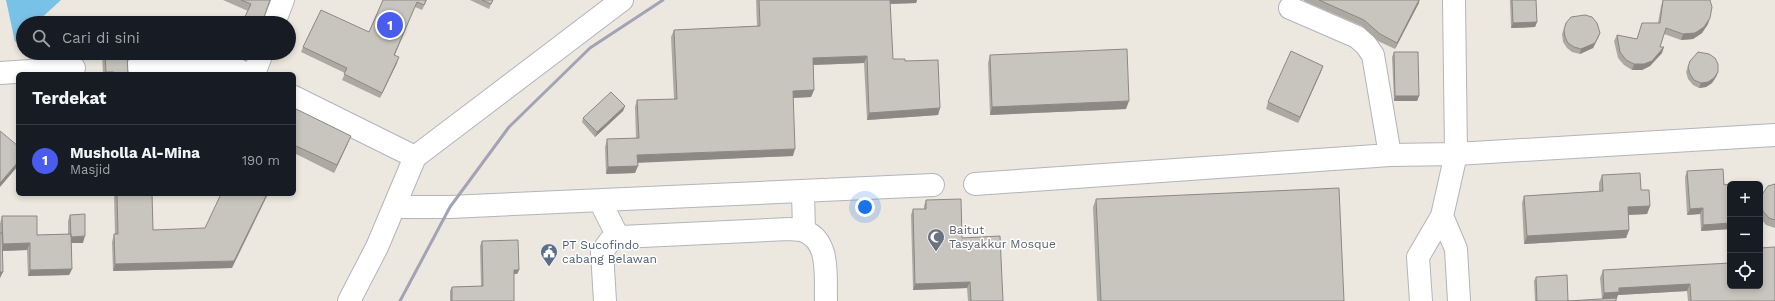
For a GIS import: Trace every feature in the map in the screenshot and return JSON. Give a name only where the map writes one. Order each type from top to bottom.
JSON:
[{"type":"street","points":[[277,16],[283,0]]},
{"type":"street","points":[[350,301],[395,207],[415,157],[622,0]]},
{"type":"street","points":[[1421,301],[1418,257],[1442,216],[1456,154],[1454,0]]},
{"type":"street","points":[[1290,8],[1357,37],[1366,45],[1373,56],[1390,155]]},
{"type":"street","points":[[255,72],[259,60]]},
{"type":"street","points":[[138,66],[218,61],[243,72]]},
{"type":"street","points":[[25,72],[74,68]]},
{"type":"street","points":[[0,74],[16,73]]},
{"type":"street","points":[[296,98],[415,157]]},
{"type":"street","points":[[975,184],[1390,155],[1456,154],[1775,135]]},
{"type":"street","points":[[395,207],[450,207],[600,201],[933,185]]},
{"type":"street","points":[[803,192],[804,231]]},
{"type":"street","points":[[600,201],[616,233],[621,237]]},
{"type":"street","points":[[1442,216],[1456,249],[1459,301]]},
{"type":"street","points":[[605,301],[602,252],[610,241],[621,237],[789,229],[804,231],[818,241],[824,255],[826,301]]},
{"type":"water","points":[[6,0],[61,0],[44,16],[16,16],[15,42]]},
{"type":"building","points":[[241,0],[270,0],[264,16],[245,16],[251,4]]},
{"type":"building","points":[[383,0],[426,0],[424,5],[417,2],[394,55],[399,57],[382,93],[344,74],[347,68],[303,47],[321,10],[369,32]]},
{"type":"building","points":[[482,0],[493,0],[491,4]]},
{"type":"building","points":[[759,0],[890,0],[893,59],[905,59],[905,61],[938,60],[940,108],[869,113],[867,56],[813,58],[814,90],[793,91],[795,149],[637,155],[638,166],[608,167],[607,139],[639,138],[637,100],[677,99],[674,30],[760,26]]},
{"type":"building","points":[[1319,0],[1419,0],[1397,43],[1380,34],[1364,20]]},
{"type":"building","points":[[1512,0],[1536,0],[1537,22],[1513,23]]},
{"type":"building","points":[[1663,0],[1710,0],[1712,7],[1710,18],[1704,27],[1695,33],[1683,34],[1666,28],[1660,47],[1664,47],[1652,61],[1644,64],[1634,64],[1626,60],[1620,52],[1617,35],[1637,39],[1642,23],[1660,23]]},
{"type":"building","points":[[1585,15],[1592,17],[1597,23],[1600,33],[1595,43],[1581,49],[1568,43],[1564,30],[1566,23],[1571,17]]},
{"type":"building","points":[[1127,49],[1129,101],[992,107],[990,55]]},
{"type":"building","points":[[1291,51],[1323,66],[1300,117],[1268,102]]},
{"type":"building","points":[[1394,52],[1418,52],[1419,96],[1395,96]]},
{"type":"building","points":[[1698,52],[1709,54],[1715,58],[1718,64],[1718,72],[1714,78],[1708,82],[1701,83],[1694,80],[1690,74],[1688,67],[1690,61]]},
{"type":"building","points":[[105,60],[127,60],[128,72],[106,72]]},
{"type":"building","points":[[611,92],[625,106],[597,132],[583,118]]},
{"type":"building","points":[[296,109],[351,136],[337,165],[296,146]]},
{"type":"building","points":[[0,131],[16,144],[16,164],[0,183]]},
{"type":"building","points":[[1723,169],[1724,185],[1727,184],[1727,223],[1703,225],[1703,208],[1690,209],[1687,171]]},
{"type":"building","points":[[1640,173],[1641,190],[1649,190],[1650,206],[1628,207],[1629,230],[1527,236],[1524,196],[1603,191],[1602,175]]},
{"type":"building","points":[[1775,184],[1775,220],[1769,218],[1763,211],[1763,193],[1768,186]]},
{"type":"building","points":[[1339,188],[1344,301],[1101,301],[1096,199]]},
{"type":"building","points":[[117,196],[152,196],[153,230],[205,228],[220,196],[266,196],[234,261],[115,264],[114,234],[118,234]]},
{"type":"building","points":[[961,199],[962,238],[1000,236],[1003,301],[971,301],[970,282],[915,284],[913,209],[926,209],[926,200]]},
{"type":"building","points":[[85,214],[85,236],[71,237],[70,215]]},
{"type":"building","points":[[2,216],[37,216],[37,235],[71,234],[72,269],[30,270],[30,243],[3,244]]},
{"type":"building","points":[[0,233],[2,233],[3,272],[0,272]]},
{"type":"building","points":[[518,240],[519,270],[514,270],[514,301],[452,301],[452,287],[483,286],[482,241]]},
{"type":"building","points":[[1775,247],[1775,301],[1691,301],[1690,284],[1619,288],[1619,292],[1604,293],[1603,270],[1727,263],[1727,289],[1763,289],[1763,248]]},
{"type":"building","points":[[1567,275],[1568,301],[1537,301],[1536,277]]},
{"type":"building","points":[[1616,298],[1616,301],[1568,301]]},
{"type":"railway","points":[[400,301],[450,207],[509,127],[590,48],[663,0]]},
{"type":"place","name":"Musholla Al-Mina","points":[[390,25]]},
{"type":"place","name":"Baitut Tasyakkur Mosque","points":[[936,252]]},
{"type":"place","name":"PT Sucofindo cabang Belawan","points":[[549,267]]}]
